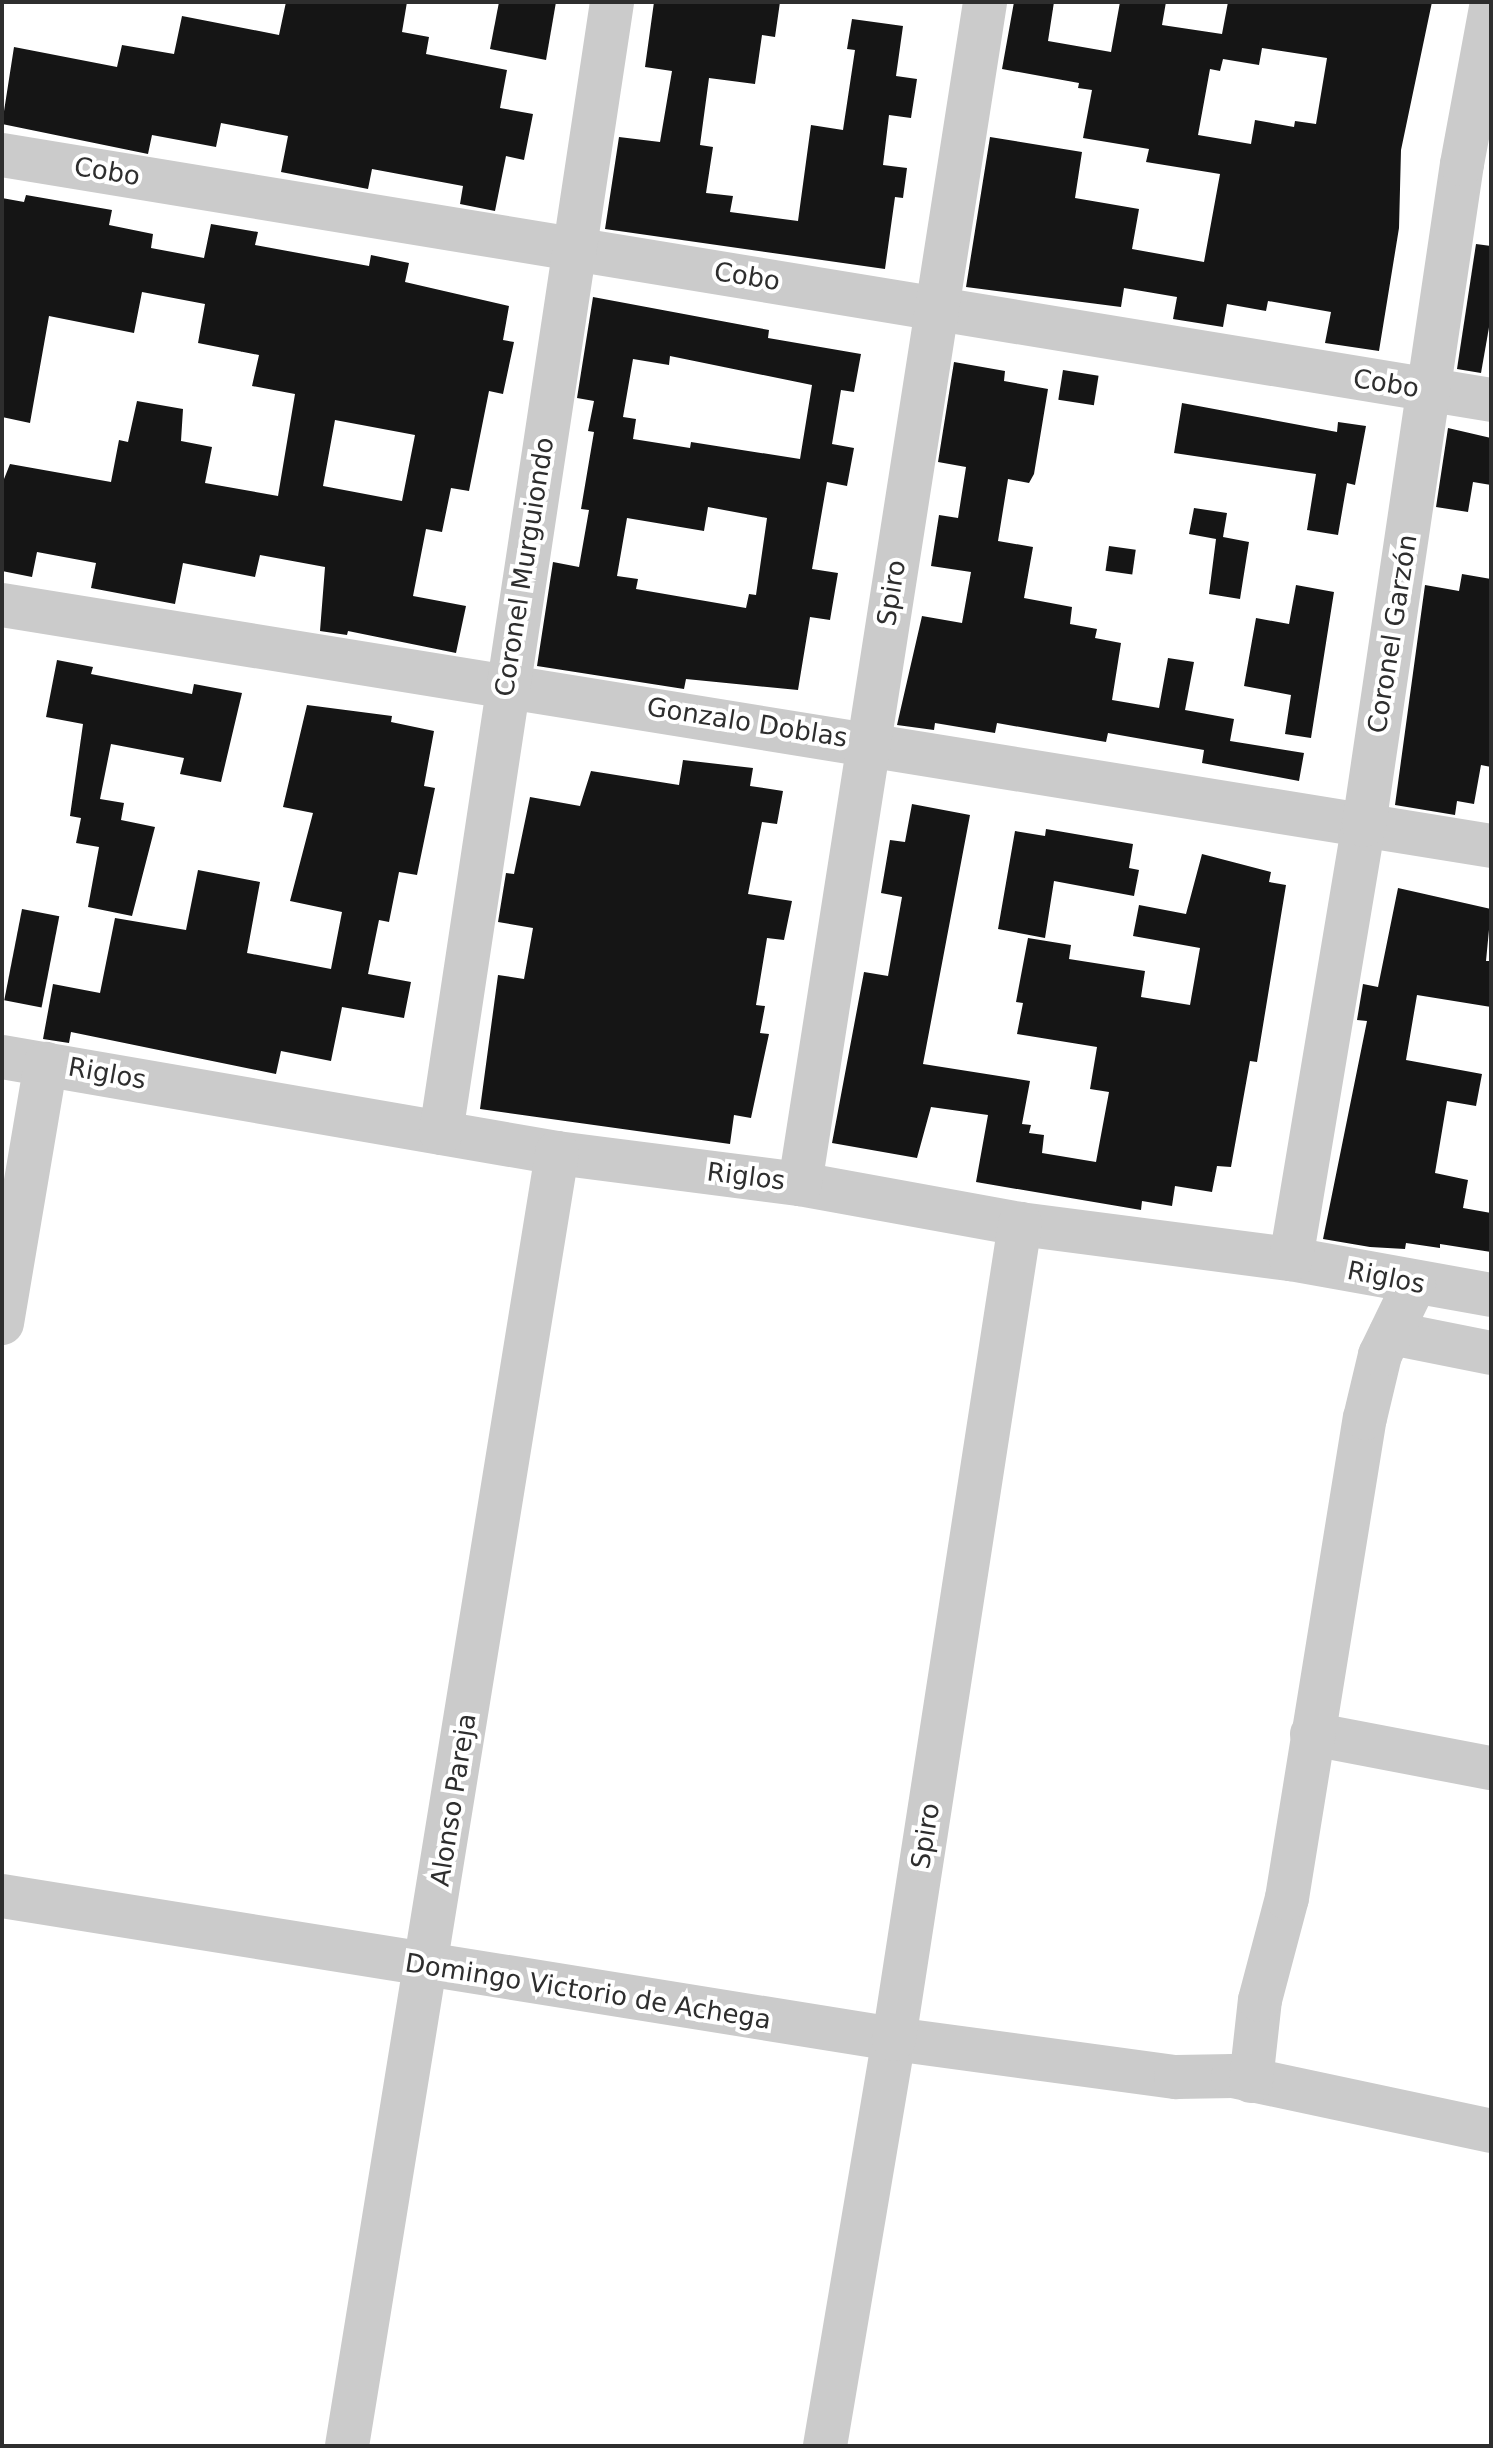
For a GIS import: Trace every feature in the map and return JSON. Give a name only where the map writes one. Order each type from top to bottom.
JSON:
[{"type":"street","name":"Coronel Murguiondo","points":[[441,1133],[506,685],[612,2]]},
{"type":"street","name":"Spiro","points":[[800,1184],[985,2]]},
{"type":"street","name":"Coronel Garzón","points":[[1291,1259],[1364,825],[1462,164],[1491,7]]},
{"type":"street","name":"Cobo","points":[[2,155],[1491,400]]},
{"type":"street","name":"Gonzalo Doblas","points":[[2,605],[869,742],[1491,846]]},
{"type":"street","name":"Riglos","points":[[2,1057],[557,1153],[800,1184],[1020,1224],[1291,1259],[1414,1285],[1491,1295]]},
{"type":"street","points":[[2,1323],[46,1064]]},
{"type":"street","name":"Alonso Pareja","points":[[347,2446],[557,1153]]},
{"type":"street","name":"Spiro","points":[[825,2446],[894,2039],[1020,1224]]},
{"type":"street","points":[[1251,2081],[1260,2000],[1287,1898],[1365,1418],[1391,1333],[1414,1285]]},
{"type":"street","points":[[1391,1333],[1491,1353]]},
{"type":"street","points":[[1312,1734],[1491,1768]]},
{"type":"street","name":"Domingo Victorio de Achega","points":[[2,1896],[427,1968],[894,2039],[1176,2077],[1251,2081],[1491,2131]]},
{"type":"building","points":[[286,2],[407,2],[402,32],[429,37],[426,54],[507,70],[500,108],[533,114],[524,160],[506,156],[495,211],[460,204],[463,186],[372,169],[368,189],[281,172],[288,136],[221,123],[216,147],[152,135],[148,154],[2,124],[14,47],[117,67],[122,45],[174,54],[182,16],[279,35]]},
{"type":"building","points":[[499,2],[556,2],[546,60],[490,49]]},
{"type":"building","points":[[654,2],[780,2],[775,37],[762,35],[755,84],[709,78],[700,145],[713,147],[706,193],[733,196],[730,212],[798,221],[811,125],[843,130],[855,50],[847,49],[852,19],[903,26],[896,76],[917,79],[911,118],[889,115],[883,165],[907,168],[903,198],[895,197],[885,269],[605,229],[619,137],[660,142],[672,71],[645,67]]},
{"type":"building","points":[[1014,2],[1054,2],[1048,41],[1111,52],[1120,2],[1166,2],[1162,25],[1222,34],[1228,2],[1432,2],[1401,150],[1399,228],[1379,351],[1325,343],[1331,312],[1268,301],[1266,311],[1227,304],[1223,327],[1173,319],[1177,297],[1124,288],[1121,307],[966,287],[990,137],[1082,152],[1075,198],[1139,209],[1132,249],[1204,262],[1220,174],[1146,162],[1149,149],[1083,138],[1092,90],[1078,88],[1079,83],[1002,69]],"holes":[[[1262,48],[1327,58],[1316,124],[1295,121],[1294,127],[1255,120],[1251,144],[1198,135],[1210,69],[1220,71],[1223,59],[1259,65]]]},
{"type":"building","points":[[26,195],[112,210],[109,225],[153,234],[151,248],[204,258],[211,224],[258,232],[255,245],[369,266],[371,255],[409,263],[405,282],[509,306],[503,340],[514,342],[503,394],[489,391],[469,491],[451,488],[442,532],[426,529],[413,596],[466,606],[456,653],[348,631],[347,635],[320,631],[325,567],[260,555],[255,577],[183,563],[175,604],[91,588],[96,563],[37,552],[32,577],[2,571],[2,484],[10,464],[111,482],[119,440],[128,442],[137,401],[183,409],[181,441],[212,447],[205,483],[278,496],[295,394],[252,386],[259,355],[198,343],[205,304],[142,292],[134,333],[49,316],[30,423],[2,417],[2,198],[24,202]],"holes":[[[335,420],[415,435],[402,501],[323,486]]]},
{"type":"building","points":[[1476,244],[1491,246],[1491,316],[1481,373],[1457,369]]},
{"type":"building","points":[[593,297],[769,330],[768,338],[861,354],[854,392],[841,390],[832,444],[854,448],[847,486],[827,482],[812,569],[838,573],[830,620],[810,617],[798,690],[686,679],[684,689],[537,666],[553,562],[579,567],[589,510],[581,509],[594,432],[588,431],[594,401],[577,398]],"holes":[[[670,356],[812,385],[800,459],[691,442],[690,448],[633,439],[636,419],[623,417],[633,359],[669,365]],[[708,507],[767,518],[756,595],[749,594],[746,608],[636,589],[638,579],[617,576],[627,518],[704,531]]]},
{"type":"building","points":[[954,362],[1005,371],[1004,381],[1048,389],[1034,474],[1029,483],[1008,479],[998,541],[1033,547],[1024,598],[1072,607],[1070,624],[1097,629],[1095,638],[1121,643],[1112,700],[1159,708],[1168,658],[1194,662],[1185,710],[1234,719],[1230,741],[1304,753],[1299,781],[1202,763],[1204,750],[1108,733],[1106,742],[997,723],[995,733],[935,723],[934,730],[897,725],[922,616],[962,623],[971,572],[931,566],[939,515],[958,518],[966,467],[938,462]]},
{"type":"building","points":[[1063,370],[1099,376],[1094,405],[1058,400]]},
{"type":"building","points":[[1182,403],[1337,432],[1338,422],[1366,426],[1355,485],[1347,483],[1338,535],[1307,530],[1316,474],[1174,453]]},
{"type":"building","points":[[1448,428],[1491,438],[1491,485],[1473,482],[1468,512],[1436,507]]},
{"type":"building","points":[[1194,508],[1227,513],[1223,537],[1249,542],[1240,599],[1209,594],[1216,539],[1189,534]]},
{"type":"building","points":[[1109,546],[1136,550],[1132,575],[1106,571]]},
{"type":"building","points":[[1462,574],[1491,579],[1491,767],[1481,765],[1474,804],[1457,801],[1455,815],[1395,805],[1425,585],[1459,591]]},
{"type":"building","points":[[1296,585],[1334,592],[1311,738],[1285,734],[1291,695],[1244,686],[1256,618],[1289,624]]},
{"type":"building","points":[[57,660],[93,667],[91,674],[192,694],[194,684],[242,693],[221,782],[180,774],[184,758],[111,744],[100,799],[124,803],[121,820],[155,827],[132,916],[88,907],[99,847],[76,843],[81,818],[70,816],[83,724],[46,717]]},
{"type":"building","points":[[307,705],[392,716],[391,722],[434,731],[424,786],[435,788],[417,875],[399,872],[389,922],[379,920],[368,974],[411,982],[404,1018],[342,1007],[331,1061],[281,1051],[276,1074],[71,1032],[69,1043],[43,1039],[53,984],[100,993],[115,918],[186,930],[198,870],[260,882],[247,953],[331,969],[342,912],[290,901],[313,813],[283,807]]},
{"type":"building","points":[[683,760],[753,768],[750,786],[783,791],[777,824],[762,822],[748,894],[792,901],[784,940],[767,938],[756,1005],[765,1006],[760,1033],[769,1034],[751,1118],[734,1115],[730,1144],[480,1109],[498,975],[524,979],[533,928],[498,922],[506,873],[514,874],[530,797],[580,806],[591,771],[679,785]]},
{"type":"building","points":[[912,804],[970,815],[923,1064],[1030,1081],[1022,1124],[1031,1125],[1029,1133],[1044,1135],[1042,1153],[1096,1162],[1109,1092],[1090,1089],[1097,1047],[1017,1034],[1023,1003],[1016,1002],[1028,938],[1071,945],[1069,959],[1145,971],[1141,997],[1190,1005],[1200,948],[1133,936],[1139,905],[1186,914],[1202,854],[1271,872],[1269,882],[1286,885],[1257,1062],[1250,1061],[1231,1167],[1217,1166],[1212,1192],[1175,1186],[1172,1206],[1142,1201],[1141,1210],[976,1182],[988,1115],[931,1107],[917,1158],[832,1143],[864,972],[888,976],[902,897],[881,893],[890,840],[905,842]]},
{"type":"building","points":[[1046,829],[1133,844],[1129,868],[1139,870],[1134,896],[1054,881],[1045,938],[998,929],[1015,831],[1045,836]]},
{"type":"building","points":[[1398,888],[1491,909],[1486,961],[1491,961],[1491,1007],[1417,995],[1406,1060],[1482,1074],[1476,1106],[1447,1101],[1435,1173],[1468,1180],[1463,1208],[1491,1213],[1491,1252],[1440,1244],[1440,1248],[1406,1243],[1405,1249],[1370,1247],[1323,1239],[1367,1021],[1357,1020],[1363,984],[1378,987]]},
{"type":"building","points":[[22,909],[59,916],[42,1008],[4,1000]]}]
